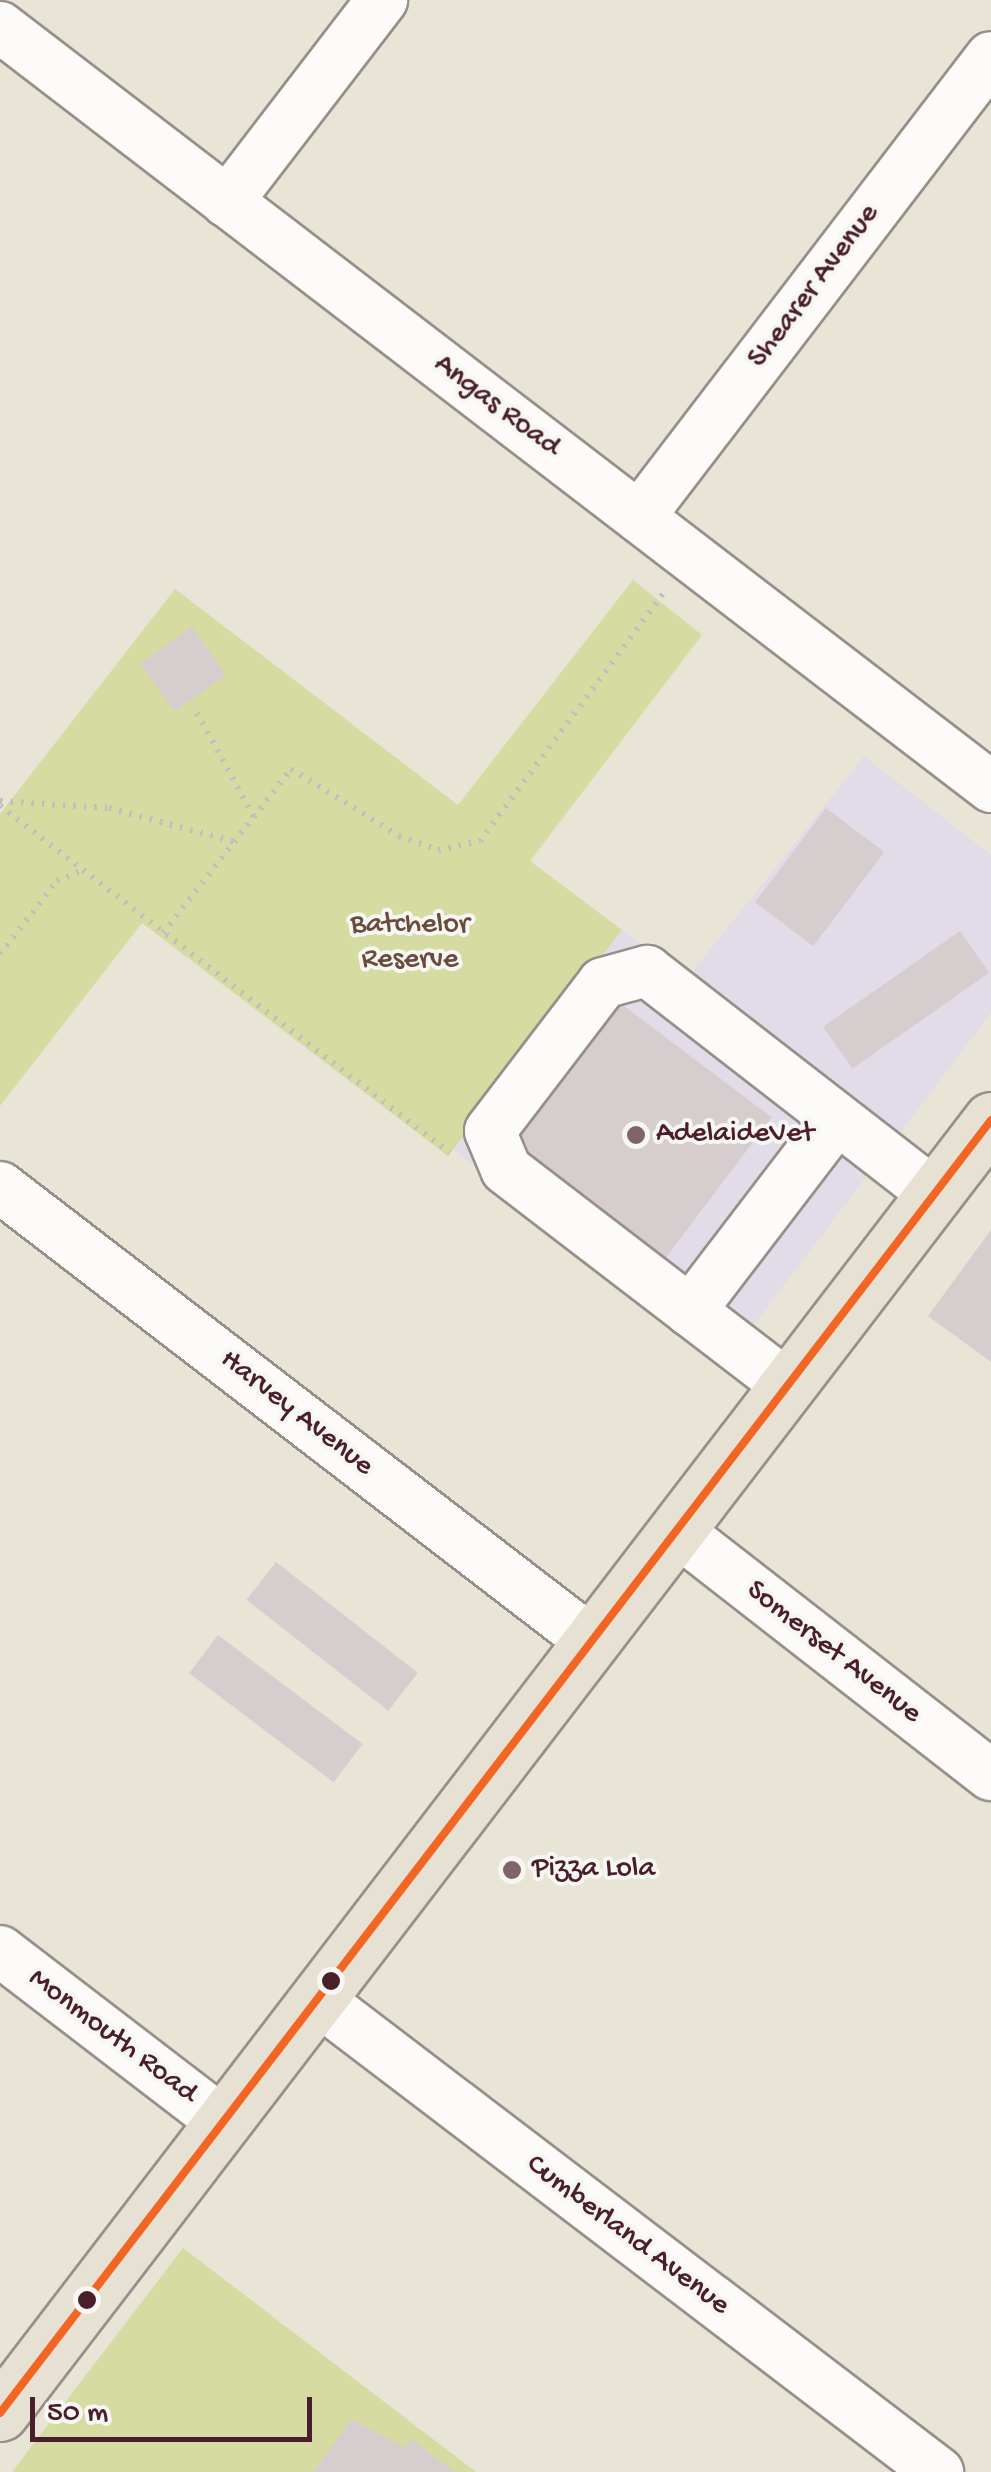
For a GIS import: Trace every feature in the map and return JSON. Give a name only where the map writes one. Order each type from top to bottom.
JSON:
[{"type":"main road","points":[[0,2413],[991,1120]]},
{"type":"street","points":[[228,202],[382,0]]},
{"type":"street","name":"Angas Road","points":[[0,27],[991,787]]},
{"type":"street","name":"Shearer Avenue","points":[[640,517],[991,57]]},
{"type":"street","points":[[787,1385],[506,1170],[490,1131],[602,983],[647,972],[934,1194]]},
{"type":"street","points":[[690,1311],[837,1119]]},
{"type":"street","name":"Harvey Avenue","points":[[0,1187],[591,1641]]},
{"type":"street","name":"Somerset Avenue","points":[[676,1530],[991,1775]]},
{"type":"street","name":"Monmouth Road","points":[[0,1951],[223,2122]]},
{"type":"street","name":"Cumberland Avenue","points":[[317,1999],[938,2472]]},
{"type":"path","points":[[164,932],[291,769],[400,836],[438,850],[480,841],[691,557]]},
{"type":"path","points":[[196,713],[254,817]]},
{"type":"path","points":[[0,803],[109,808],[235,842]]},
{"type":"path","points":[[0,803],[461,1162]]},
{"type":"path","points":[[0,954],[57,881],[82,870]]},
{"type":"shaded area","points":[[864,756],[991,855],[991,1013],[727,1360],[453,1149],[622,930],[687,979]]},
{"type":"green space","name":"Batchelor Reserve","points":[[633,580],[702,635],[530,861],[622,930],[448,1156],[142,923],[0,1106],[0,814],[175,589],[458,805]]},
{"type":"green space","points":[[183,2248],[476,2472],[12,2472]]},
{"type":"building","points":[[192,627],[226,675],[174,711],[140,663]]},
{"type":"building","points":[[826,808],[884,852],[813,946],[755,902]]},
{"type":"building","points":[[960,931],[989,973],[852,1069],[823,1027]]},
{"type":"building","name":"AdelaideVet","points":[[616,1000],[772,1117],[657,1269],[502,1152]]},
{"type":"building","points":[[991,1230],[991,1362],[928,1316]]},
{"type":"building","points":[[276,1562],[418,1673],[388,1711],[246,1600]]},
{"type":"building","points":[[218,1635],[363,1744],[334,1782],[189,1673]]},
{"type":"building","points":[[352,2419],[405,2448],[411,2439],[455,2472],[313,2472]]},
{"type":"transit line","points":[[0,2413],[991,1120]]},
{"type":"place","name":"AdelaideVet","points":[[636,1135]]},
{"type":"place","name":"Pizza Lola","points":[[512,1870]]}]
